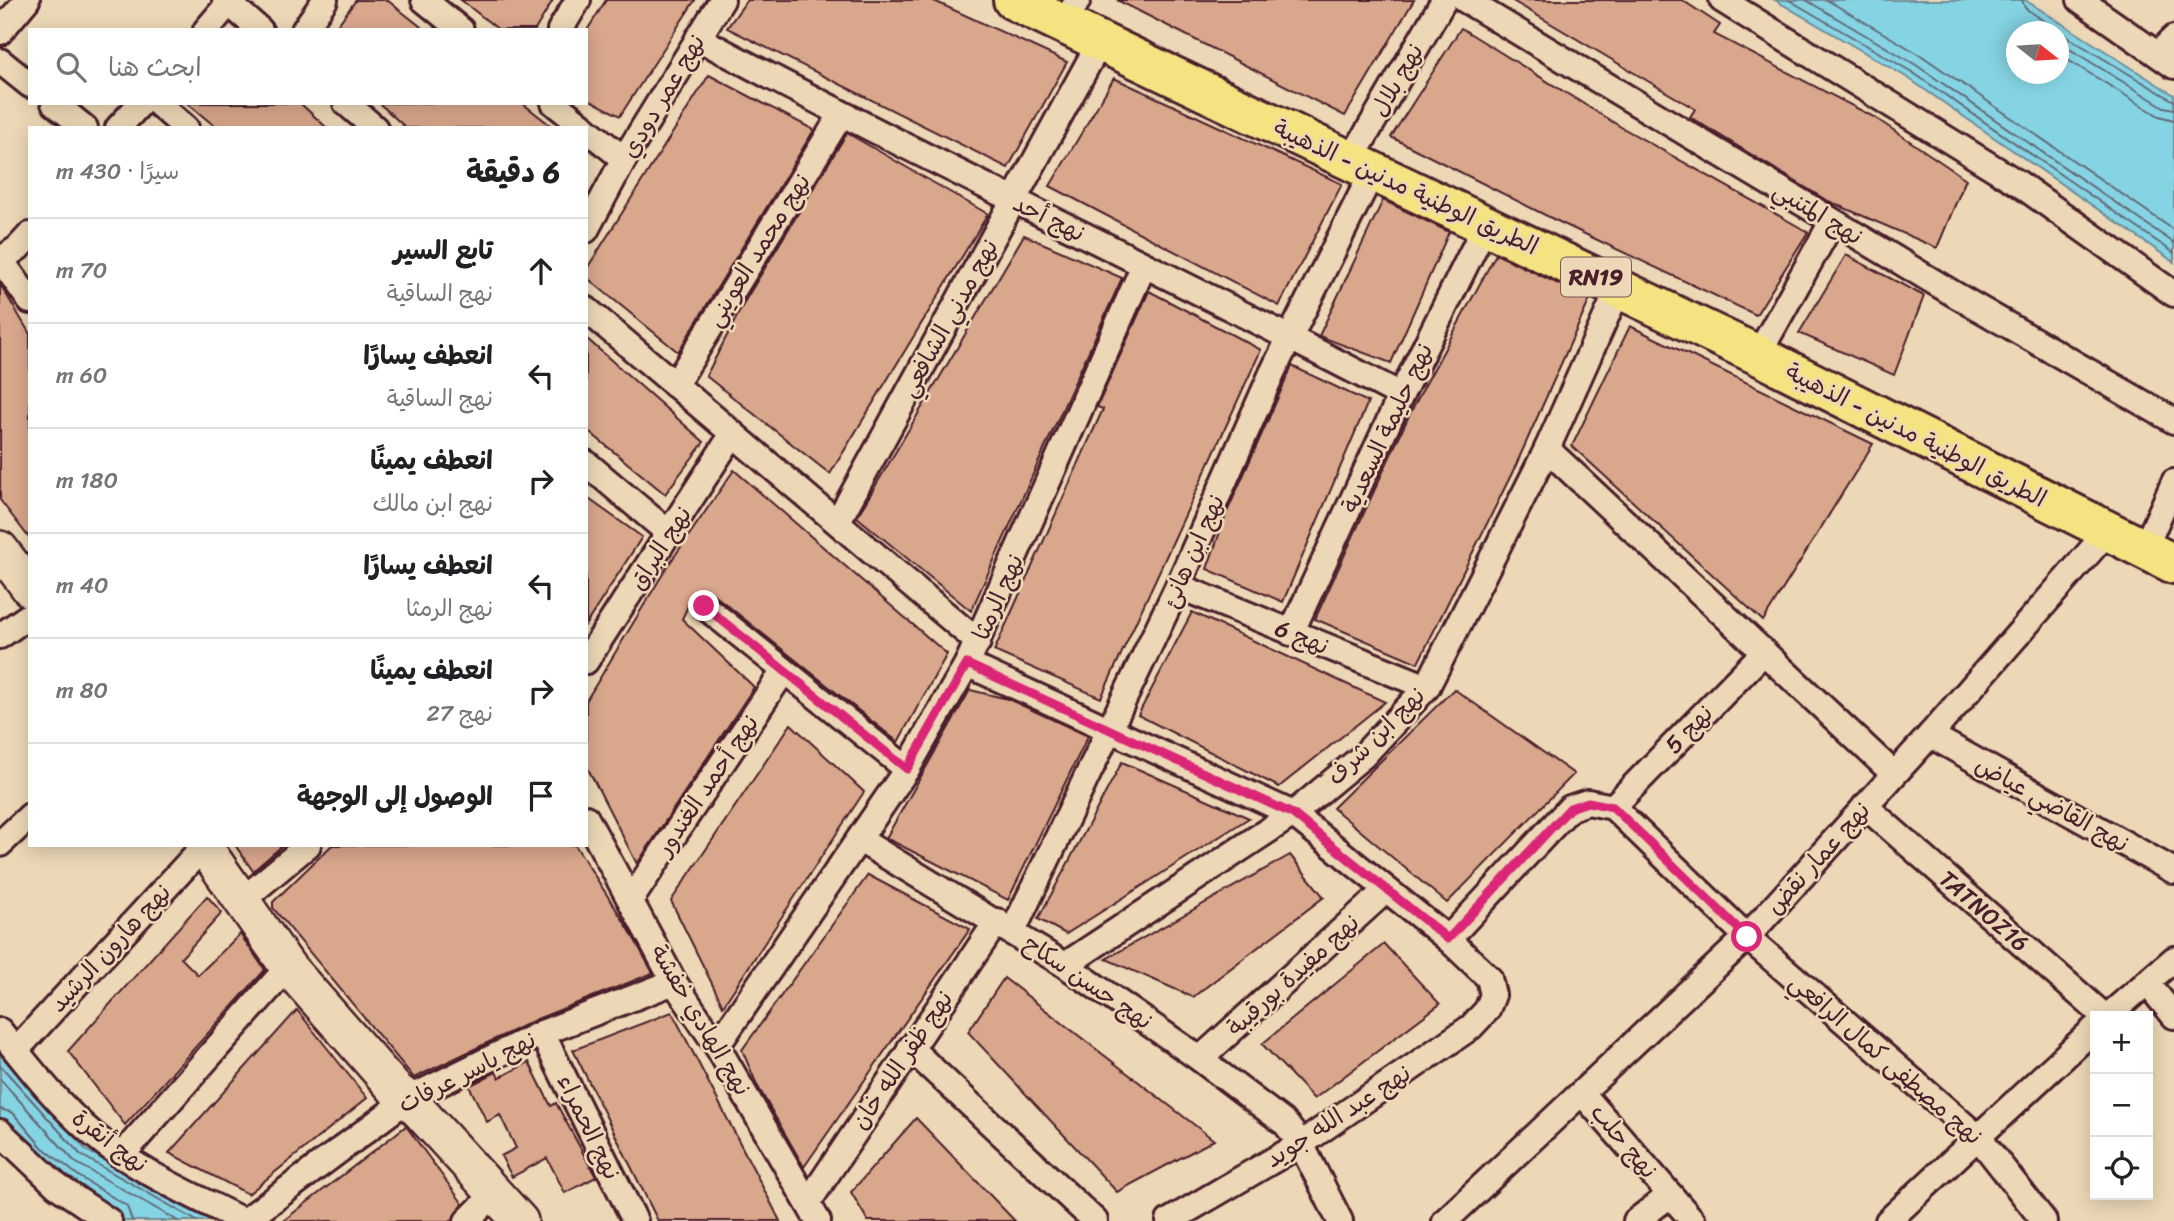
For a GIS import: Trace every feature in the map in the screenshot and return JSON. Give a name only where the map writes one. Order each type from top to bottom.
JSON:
[{"type":"main road","name":"الطريق الوطنية مدنين - الذهيبة","points":[[1013,0],[1070,12],[1100,42],[1758,355],[2159,557]]},
{"type":"main road","points":[[0,549],[28,586]]},
{"type":"main road","points":[[204,847],[288,967],[396,1090],[408,1099],[520,1221]]},
{"type":"street","points":[[0,33],[27,0]]},
{"type":"street","points":[[305,28],[325,0]]},
{"type":"street","points":[[424,0],[459,28]]},
{"type":"street","points":[[561,28],[578,0]]},
{"type":"street","name":"نهج عمر دودي","points":[[588,226],[624,159],[722,0]]},
{"type":"street","name":"نهج بلال","points":[[1362,166],[1444,0]]},
{"type":"street","name":"نهج المتنبي","points":[[1465,0],[1832,222],[2174,421]]},
{"type":"street","points":[[1723,0],[2018,183],[2174,294]]},
{"type":"street","points":[[2080,0],[2169,53]]},
{"type":"street","points":[[208,28],[227,2],[258,28]]},
{"type":"street","name":"نهج أحد","points":[[698,38],[841,115],[1401,396]]},
{"type":"street","name":"نهج مدني الشافعي","points":[[838,521],[1100,42]]},
{"type":"street","points":[[0,61],[28,83]]},
{"type":"street","points":[[56,105],[83,126]]},
{"type":"street","points":[[120,126],[139,105]]},
{"type":"street","points":[[159,105],[184,126]]},
{"type":"street","points":[[348,105],[373,126]]},
{"type":"street","points":[[556,105],[583,126]]},
{"type":"street","name":"نهج محمد العويني","points":[[675,385],[841,115]]},
{"type":"street","points":[[588,130],[624,159]]},
{"type":"street","name":"نهج ابن هانئ","points":[[1004,926],[1111,729],[1290,338],[1362,166]]},
{"type":"street","points":[[1758,355],[1832,222]]},
{"type":"street","name":"نهج حليمة السعدية","points":[[1291,632],[1401,396],[1486,224]]},
{"type":"street","points":[[28,237],[0,260],[28,298]]},
{"type":"street","name":"نهج الرمثا","points":[[717,1046],[907,769],[972,653],[1144,265]]},
{"type":"street","name":"نهج ابن شرف","points":[[1065,965],[1293,814],[1363,756],[1427,687],[1547,449],[1619,288]]},
{"type":"street","points":[[588,311],[732,435],[838,521],[972,653],[1111,729],[1293,814],[1385,891],[1448,939],[1570,808],[1588,802],[1613,807]]},
{"type":"street","name":"نهج البراق","points":[[588,658],[732,435]]},
{"type":"street","points":[[1547,449],[1894,774]]},
{"type":"street","points":[[588,465],[670,534]]},
{"type":"street","points":[[2159,557],[2174,482]]},
{"type":"street","name":"نهج عمار نقض","points":[[1444,1221],[1747,937],[1930,735],[2108,531]]},
{"type":"street","name":"نهج 6","points":[[1178,586],[1427,687]]},
{"type":"street","points":[[704,606],[907,769]]},
{"type":"street","points":[[0,636],[28,616]]},
{"type":"street","name":"نهج 5","points":[[1613,807],[1764,652]]},
{"type":"street","name":"نهج أحمد الغندور","points":[[632,898],[783,672]]},
{"type":"street","name":"نهج القاضي عياض","points":[[1930,735],[2174,872]]},
{"type":"street","name":"TATNOZ16","points":[[1865,806],[2100,1011]]},
{"type":"street","name":"نهج مصطفى كمال الرافعي","points":[[1613,807],[1747,937],[1979,1138],[2044,1221]]},
{"type":"street","points":[[0,844],[28,818]]},
{"type":"street","name":"نهج الهادي خفشة","points":[[588,821],[632,898],[674,982],[717,1046],[813,1211]]},
{"type":"street","name":"نهج حسن سكاح","points":[[860,840],[1065,965],[1200,1059],[1286,1124],[1301,1144],[1340,1221]]},
{"type":"street","name":"نهج هارون الرشيد","points":[[16,1051],[202,847]]},
{"type":"street","points":[[240,902],[306,847]]},
{"type":"street","name":"نهج مفيدة بورقيبة","points":[[1200,1059],[1385,891]]},
{"type":"street","name":"نهج ظفر الله خان","points":[[813,1211],[911,1048],[1004,926]]},
{"type":"street","name":"نهج عبد الله جويد","points":[[1169,1221],[1301,1144],[1471,1027],[1488,1010],[1493,995],[1489,978],[1448,939]]},
{"type":"street","points":[[2112,1011],[2174,959]]},
{"type":"street","points":[[121,1156],[288,967]]},
{"type":"street","name":"نهج ياسر عرفات","points":[[244,1221],[408,1099],[542,1033],[674,982]]},
{"type":"street","points":[[2147,983],[2174,1016]]},
{"type":"street","name":"نهج أنقرة","points":[[0,1031],[56,1098],[93,1135],[121,1156],[244,1221]]},
{"type":"street","name":"نهج الحمراء","points":[[542,1033],[635,1221]]},
{"type":"street","points":[[1888,1221],[2090,1033]]},
{"type":"street","points":[[911,1048],[1095,1221]]},
{"type":"street","name":"نهج حلب","points":[[1582,1093],[1693,1221]]},
{"type":"street","points":[[0,1132],[57,1186],[109,1221]]},
{"type":"street","points":[[467,1221],[494,1194]]},
{"type":"street","points":[[1636,1221],[1670,1195]]},
{"type":"water","points":[[1775,0],[2025,0],[2058,21],[2006,21],[2006,84],[2069,84],[2069,28],[2174,95],[2174,262],[1908,78]]},
{"type":"water","points":[[0,1054],[86,1150],[211,1221],[122,1221],[107,1213],[0,1121]]},
{"type":"building","points":[[356,0],[387,0],[422,28],[335,28]]},
{"type":"building","points":[[461,0],[553,0],[536,28],[496,28]]},
{"type":"building","points":[[606,0],[695,0],[620,116],[588,99],[588,29]]},
{"type":"building","points":[[747,0],[932,0],[1067,62],[1008,168],[727,28]]},
{"type":"building","points":[[1117,0],[1414,0],[1345,116]]},
{"type":"building","points":[[1511,0],[1682,0],[1720,25],[1714,34],[1874,117],[1966,179],[1937,248],[1826,200],[1690,117],[1695,109]]},
{"type":"building","points":[[1461,28],[1621,127],[1808,232],[1756,315],[1551,218],[1391,137]]},
{"type":"building","points":[[709,75],[814,130],[678,352],[588,279],[588,267]]},
{"type":"building","points":[[1114,78],[1342,184],[1279,306],[1050,186]]},
{"type":"building","points":[[189,105],[302,105],[325,126],[215,126]]},
{"type":"building","points":[[381,105],[525,105],[551,126],[404,126]]},
{"type":"building","points":[[847,133],[988,214],[830,474],[706,376],[746,299]]},
{"type":"building","points":[[1383,200],[1449,232],[1391,363],[1319,336]]},
{"type":"building","points":[[1024,235],[1122,278],[971,611],[857,517]]},
{"type":"building","points":[[1496,254],[1590,299],[1516,465],[1418,663],[1315,619],[1411,411]]},
{"type":"building","points":[[1846,255],[1924,296],[1894,375],[1799,333]]},
{"type":"building","points":[[0,284],[28,331],[28,536],[0,500]]},
{"type":"building","points":[[1149,291],[1261,350],[1101,698],[994,651],[1103,409],[1097,407]]},
{"type":"building","points":[[1630,326],[1873,444],[1763,621],[1572,446]]},
{"type":"building","points":[[588,340],[704,442],[665,494],[588,431]]},
{"type":"building","points":[[1292,366],[1368,402],[1283,602],[1207,569],[1227,512]]},
{"type":"building","points":[[734,470],[947,654],[898,742],[713,594],[699,591],[692,597],[682,619],[754,687],[637,864],[588,769],[588,698],[667,567]]},
{"type":"building","points":[[588,498],[642,537],[588,621]]},
{"type":"building","points":[[1192,612],[1385,702],[1279,787],[1138,715]]},
{"type":"building","points":[[1454,689],[1574,774],[1447,903],[1333,808]]},
{"type":"building","points":[[970,690],[1008,699],[1088,736],[1008,900],[886,838]]},
{"type":"building","points":[[791,724],[864,792],[723,1006],[671,901]]},
{"type":"building","points":[[1122,762],[1249,818],[1066,934],[1038,919]]},
{"type":"building","points":[[236,847],[281,847],[253,871]]},
{"type":"building","points":[[330,847],[576,847],[630,931],[653,973],[537,1019],[414,1078],[273,908],[273,902]]},
{"type":"building","points":[[1290,855],[1324,897],[1193,997],[1106,959]]},
{"type":"building","points":[[868,875],[970,929],[804,1167],[757,1085],[742,1050]]},
{"type":"building","points":[[207,896],[222,913],[181,958],[198,975],[240,934],[265,970],[125,1125],[68,1051]]},
{"type":"building","points":[[1384,944],[1440,1004],[1314,1099],[1262,1044]]},
{"type":"building","points":[[1004,978],[1214,1140],[1117,1192],[968,1032]]},
{"type":"building","points":[[297,1010],[367,1098],[248,1194],[169,1153]]},
{"type":"building","points":[[672,1012],[780,1221],[658,1221],[573,1050]]},
{"type":"building","points":[[529,1062],[551,1106],[556,1103],[596,1177],[565,1193],[547,1158],[512,1177],[501,1156],[516,1148],[500,1115],[487,1122],[469,1086],[496,1072],[499,1078]]},
{"type":"building","points":[[916,1118],[1015,1221],[868,1221],[851,1192]]},
{"type":"building","points":[[406,1126],[463,1204],[453,1221],[283,1221]]},
{"type":"route","points":[[704,606],[907,769],[967,664],[1095,720],[1293,814],[1385,891],[1448,939],[1570,808],[1588,802],[1613,807],[1747,937]]}]
